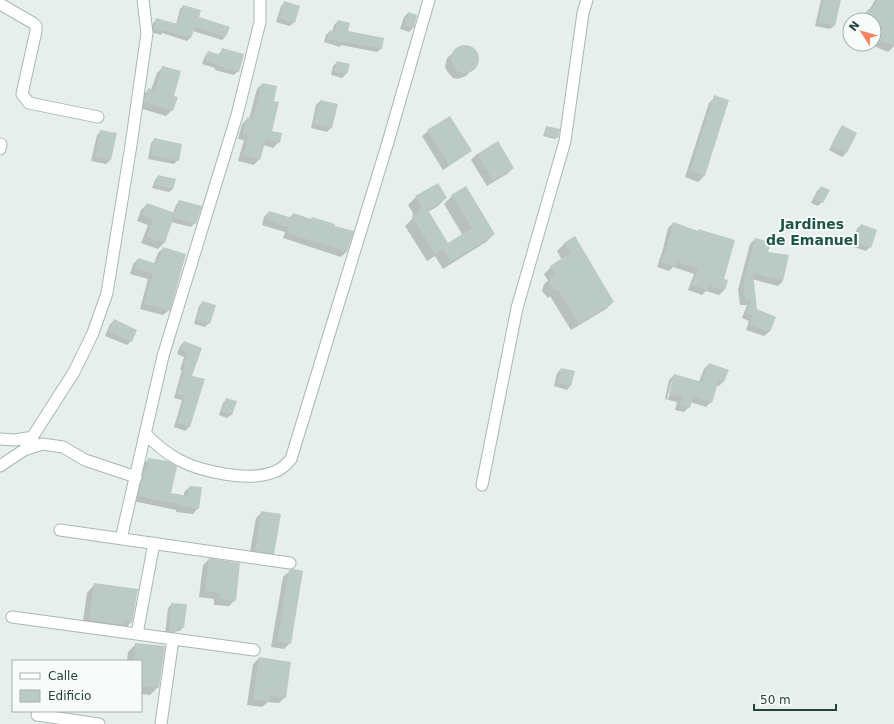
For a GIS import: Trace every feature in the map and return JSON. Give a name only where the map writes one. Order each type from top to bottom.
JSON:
[{"type":"street","points":[[24,450],[74,372],[93,333],[107,293],[131,145],[147,33],[143,0]]},
{"type":"street","points":[[121,539],[163,356],[237,115],[260,22],[260,0]]},
{"type":"street","points":[[146,433],[166,452],[180,460],[193,466],[222,474],[250,476],[270,474],[281,469],[291,459],[388,142],[429,0]]},
{"type":"street","points":[[482,485],[517,308],[565,141],[583,13],[587,0]]},
{"type":"street","points":[[4,4],[36,26],[22,94],[29,103],[98,117]]},
{"type":"street","points":[[0,439],[15,440],[33,437]]},
{"type":"street","points":[[0,466],[24,450],[42,444],[63,447],[85,460],[136,477]]},
{"type":"street","points":[[60,530],[290,563]]},
{"type":"street","points":[[137,634],[154,543]]},
{"type":"street","points":[[12,617],[254,650]]},
{"type":"street","points":[[160,724],[173,639]]},
{"type":"street","points":[[37,715],[99,724]]},
{"type":"building","points":[[823,0],[841,0],[835,26],[818,22]]},
{"type":"building","points":[[877,0],[894,0],[894,46],[882,41],[882,12],[867,12],[868,9],[871,10]]},
{"type":"building","points":[[284,1],[300,6],[295,23],[279,18]]},
{"type":"building","points":[[183,5],[201,10],[199,17],[230,27],[226,37],[195,27],[191,38],[165,30],[165,32],[154,29],[156,18],[178,24]]},
{"type":"building","points":[[408,12],[417,15],[414,28],[404,26]]},
{"type":"building","points":[[338,20],[350,23],[348,31],[384,38],[382,49],[327,39],[330,30],[335,32]]},
{"type":"building","points":[[465,45],[475,49],[479,59],[475,69],[465,73],[455,69],[451,59],[455,49]]},
{"type":"building","points":[[222,48],[244,54],[239,72],[205,61],[208,51],[221,55]]},
{"type":"building","points":[[337,61],[350,64],[347,74],[334,71]]},
{"type":"building","points":[[162,66],[181,71],[174,96],[178,97],[173,111],[144,102],[148,88],[155,90]]},
{"type":"building","points":[[262,83],[277,86],[274,101],[279,102],[272,131],[282,133],[280,143],[266,139],[260,160],[243,155],[249,135],[243,133],[247,117],[253,119]]},
{"type":"building","points":[[714,95],[729,100],[705,176],[690,171]]},
{"type":"building","points":[[320,100],[338,104],[332,128],[314,124]]},
{"type":"building","points":[[450,116],[472,151],[449,165],[427,130]]},
{"type":"building","points":[[842,125],[857,133],[847,153],[832,146]]},
{"type":"building","points":[[546,126],[560,129],[558,138],[544,134]]},
{"type":"building","points":[[100,130],[117,133],[111,160],[95,157]]},
{"type":"building","points":[[154,138],[182,144],[179,161],[151,155]]},
{"type":"building","points":[[498,141],[514,168],[493,181],[477,154]]},
{"type":"building","points":[[158,175],[176,179],[173,189],[156,185]]},
{"type":"building","points":[[438,183],[447,198],[428,210],[448,243],[472,228],[451,195],[466,186],[495,234],[451,262],[443,249],[435,254],[412,217],[419,213],[421,205],[415,196]]},
{"type":"building","points":[[821,186],[830,190],[823,203],[815,199]]},
{"type":"building","points":[[179,200],[202,206],[196,224],[174,218]]},
{"type":"building","points":[[147,203],[175,213],[165,243],[147,237],[153,219],[143,215]]},
{"type":"building","points":[[269,211],[292,218],[293,213],[311,219],[312,217],[335,224],[334,226],[354,231],[347,252],[287,233],[289,227],[266,220]]},
{"type":"building","points":[[673,222],[698,231],[698,229],[735,240],[724,279],[728,280],[725,290],[709,286],[707,290],[692,285],[698,269],[677,262],[675,267],[661,262],[668,243]]},
{"type":"building","points":[[861,224],[877,230],[871,248],[854,242]]},
{"type":"building","points":[[575,236],[614,302],[579,324],[558,290],[556,291],[549,284],[551,276],[555,273],[550,266],[570,253],[564,243]]},
{"type":"building","points":[[755,238],[771,242],[768,252],[789,255],[783,281],[753,273],[757,309],[776,317],[770,332],[750,325],[753,316],[746,313],[751,300],[745,301],[743,285]]},
{"type":"building","points":[[163,247],[186,254],[170,311],[144,304],[153,274],[135,268],[138,258],[157,264]]},
{"type":"building","points":[[202,301],[216,305],[210,324],[197,320]]},
{"type":"building","points":[[114,319],[137,330],[132,342],[108,332]]},
{"type":"building","points":[[184,341],[202,348],[192,376],[205,379],[190,427],[177,423],[185,396],[177,394],[185,367],[183,366],[188,353],[180,350]]},
{"type":"building","points":[[709,363],[729,370],[724,382],[719,380],[712,403],[693,397],[690,408],[680,405],[682,397],[669,394],[674,374],[702,382]]},
{"type":"building","points":[[561,368],[575,371],[571,386],[557,383]]},
{"type":"building","points":[[226,398],[237,401],[232,415],[222,412]]},
{"type":"building","points":[[148,458],[168,461],[177,467],[171,493],[188,496],[189,486],[202,487],[199,509],[138,496],[144,470],[146,471]]},
{"type":"building","points":[[261,511],[281,514],[274,554],[255,551]]},
{"type":"building","points":[[209,558],[240,563],[236,601],[219,599],[220,593],[205,592]]},
{"type":"building","points":[[294,569],[303,571],[291,644],[277,641],[289,570]]},
{"type":"building","points":[[94,583],[138,589],[132,623],[126,622],[125,625],[89,620]]},
{"type":"building","points":[[171,603],[187,604],[184,628],[178,627],[177,632],[169,631]]},
{"type":"building","points":[[135,643],[165,646],[159,688],[142,686],[142,660],[134,660]]},
{"type":"building","points":[[259,657],[291,662],[286,698],[270,695],[269,702],[253,699]]},
{"type":"district","name":"Jardines de Emanuel","points":[[812,232]]}]
